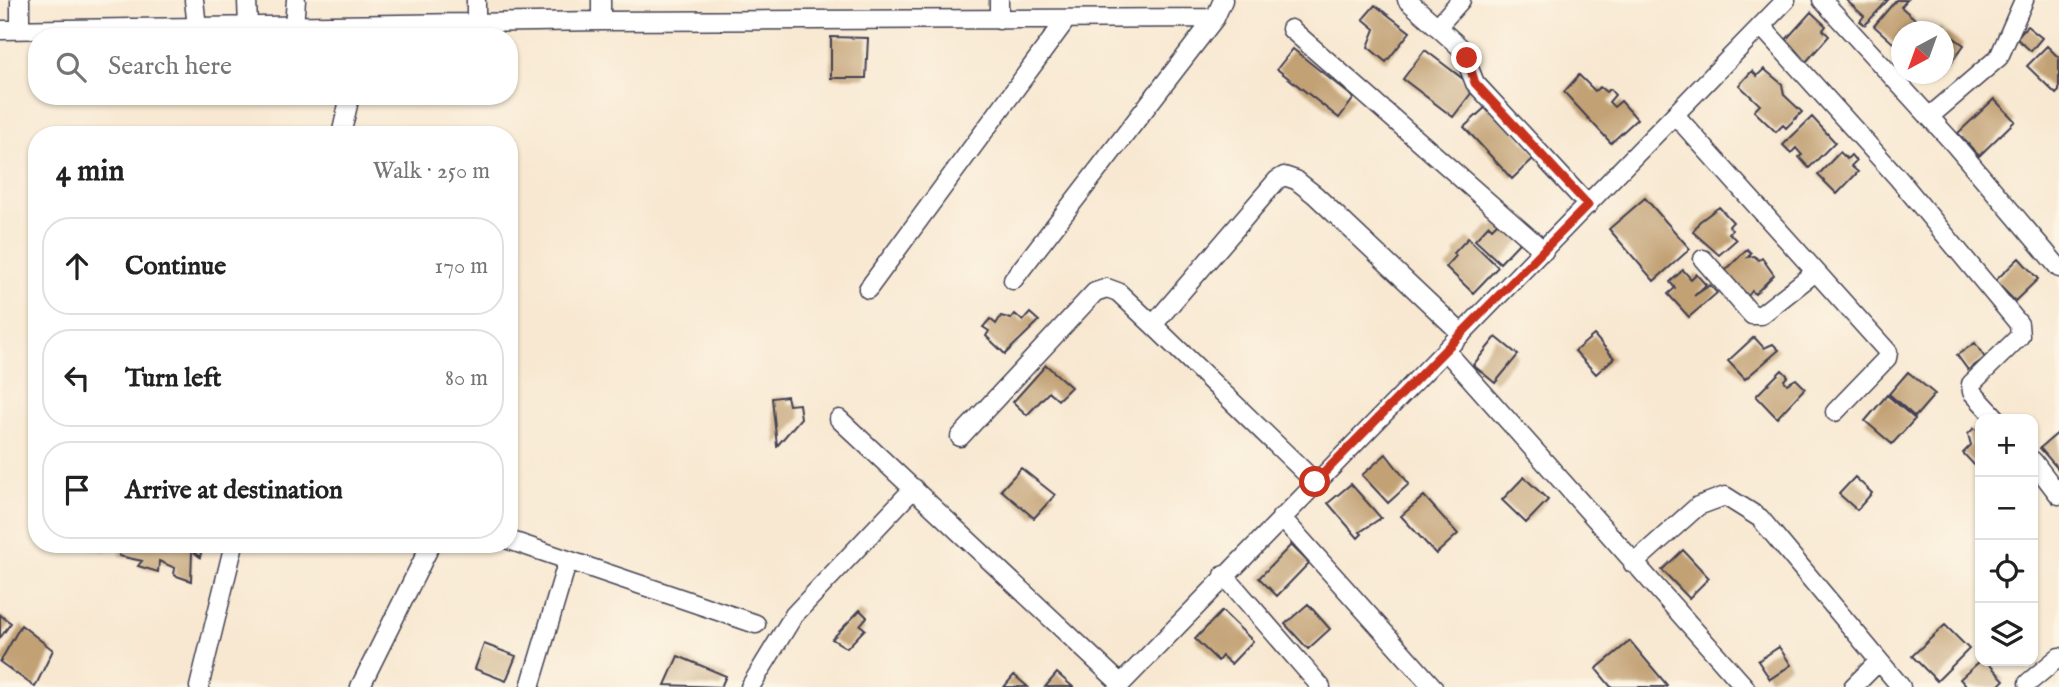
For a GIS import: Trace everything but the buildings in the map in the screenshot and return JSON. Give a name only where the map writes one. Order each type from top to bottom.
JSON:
[{"type":"street","points":[[20,0],[20,29]]},
{"type":"street","points":[[194,0],[197,27]]},
{"type":"street","points":[[247,0],[248,27]]},
{"type":"street","points":[[294,26],[296,0]]},
{"type":"street","points":[[476,22],[477,0]]},
{"type":"street","points":[[601,0],[601,21]]},
{"type":"street","points":[[999,0],[999,20]]},
{"type":"street","points":[[1013,280],[1215,18],[1223,0]]},
{"type":"street","points":[[1407,0],[1467,58],[1475,83],[1588,205]]},
{"type":"street","points":[[1437,27],[1461,0]]},
{"type":"street","points":[[839,419],[1120,685],[1224,575],[1544,251],[1786,0]]},
{"type":"street","points":[[1822,0],[2055,256]]},
{"type":"street","points":[[1929,117],[1999,57],[2024,0]]},
{"type":"street","points":[[402,28],[476,22],[1215,18]]},
{"type":"street","points":[[868,289],[1066,20]]},
{"type":"street","points":[[1762,27],[1898,178],[2019,324],[2020,336],[1972,384],[1972,392],[1992,414]]},
{"type":"street","points":[[108,28],[322,28]]},
{"type":"street","points":[[0,30],[28,29]]},
{"type":"street","points":[[1291,29],[1544,251]]},
{"type":"street","points":[[343,126],[348,105]]},
{"type":"street","points":[[1675,116],[1888,352],[1887,358],[1835,412]]},
{"type":"street","points":[[1153,325],[1218,246],[1277,180],[1284,176],[1296,180],[1315,195],[1462,334]]},
{"type":"street","points":[[1703,259],[1752,315],[1761,315],[1814,273]]},
{"type":"street","points":[[960,437],[1095,292],[1107,288],[1118,292],[1315,482]]},
{"type":"street","points":[[1446,351],[1745,687]]},
{"type":"street","points":[[2038,468],[2059,495]]},
{"type":"street","points":[[750,687],[793,615],[914,488]]},
{"type":"street","points":[[1633,564],[1698,506],[1725,496],[1760,518],[1901,687]]},
{"type":"street","points":[[1281,517],[1433,687]]},
{"type":"street","points":[[518,543],[756,624]]},
{"type":"street","points":[[199,687],[232,553]]},
{"type":"street","points":[[360,687],[427,553]]},
{"type":"street","points":[[530,687],[568,560]]},
{"type":"street","points":[[1224,575],[1321,687]]},
{"type":"street","points":[[2028,682],[2059,657]]},
{"type":"street","points":[[1853,687],[1880,661]]},
{"type":"route","points":[[1315,482],[1588,205],[1475,83],[1467,58]]}]
